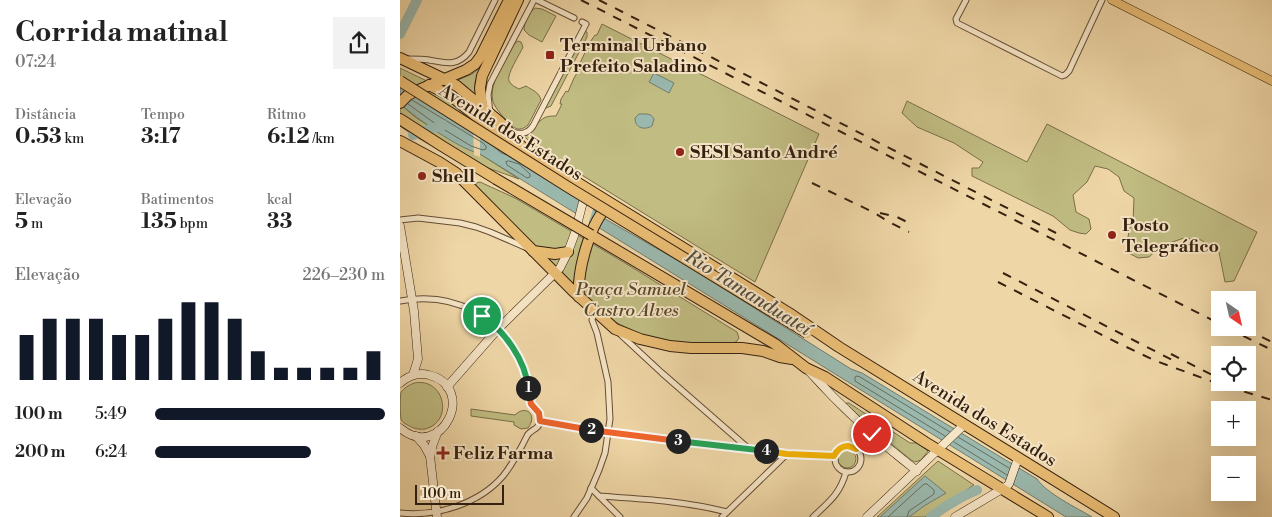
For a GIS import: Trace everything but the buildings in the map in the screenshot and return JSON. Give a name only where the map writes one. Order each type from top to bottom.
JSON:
[{"type":"highway","points":[[486,110],[480,81],[485,58],[508,0]]},
{"type":"highway","points":[[400,103],[416,90],[470,68],[485,58],[518,0]]},
{"type":"highway","name":"Avenida dos Estados","points":[[401,59],[457,86],[486,110],[509,132],[522,148],[789,313],[1017,462],[1114,517]]},
{"type":"highway","name":"Avenida dos Estados","points":[[400,82],[807,333],[839,346]]},
{"type":"highway","points":[[429,85],[451,96],[494,130],[522,148]]},
{"type":"highway","points":[[400,119],[515,190],[775,344],[806,368],[1006,486],[1048,517]]},
{"type":"highway","points":[[400,136],[410,148]]},
{"type":"highway","points":[[400,141],[456,173],[555,274],[615,329],[658,344],[691,348],[742,348],[793,359]]},
{"type":"highway","points":[[579,297],[579,277],[589,237],[602,211],[611,203]]},
{"type":"highway","points":[[534,251],[555,254],[568,252]]},
{"type":"main road","points":[[1112,0],[1121,2],[1272,81]]},
{"type":"main road","points":[[447,387],[498,328],[560,268],[577,229],[586,188]]},
{"type":"main road","points":[[400,226],[412,299],[418,359],[413,375]]},
{"type":"main road","points":[[418,359],[430,375],[447,387],[452,400],[452,412],[446,424],[438,432],[430,456],[437,515]]},
{"type":"main road","points":[[806,368],[872,434],[916,471]]},
{"type":"main road","points":[[400,383],[413,375],[430,375]]},
{"type":"main road","points":[[867,517],[961,427]]},
{"type":"main road","points":[[400,428],[416,436],[426,436],[438,432]]},
{"type":"main road","points":[[416,436],[430,456]]},
{"type":"main road","points":[[954,517],[1006,486],[1017,462]]},
{"type":"street","points":[[401,59],[421,59],[447,63],[462,58],[469,52],[495,0]]},
{"type":"street","points":[[486,110],[490,84],[536,0],[574,18]]},
{"type":"street","points":[[966,0],[956,19],[958,24],[1059,75],[1065,75],[1069,71],[1102,0]]},
{"type":"street","points":[[509,132],[520,134],[533,126],[586,24],[582,22]]},
{"type":"street","points":[[400,220],[418,218],[468,224],[534,251]]},
{"type":"street","points":[[400,301],[436,299],[460,305],[478,313],[498,328],[515,351],[523,366],[531,404],[539,413],[540,421],[537,428],[528,433],[524,444],[502,477],[474,499],[437,515],[400,513]]},
{"type":"street","points":[[574,517],[592,488],[609,433],[610,405],[608,382],[593,322],[593,316],[596,312]]},
{"type":"street","points":[[615,329],[749,449]]},
{"type":"street","points":[[540,421],[609,433],[787,454],[834,456]]},
{"type":"street","points":[[856,449],[872,434]]},
{"type":"street","points":[[845,446],[856,449],[860,455],[860,462],[856,469],[846,472],[838,468],[834,456],[838,449],[845,446]]},
{"type":"street","points":[[722,517],[787,454]]},
{"type":"street","points":[[813,517],[839,491],[846,472]]},
{"type":"street","points":[[592,488],[620,517]]},
{"type":"street","points":[[599,496],[660,500],[727,512]]},
{"type":"green space","points":[[535,8],[542,9],[556,16],[542,42],[524,30],[527,18]]},
{"type":"green space","name":"SESI Santo André","points":[[602,24],[819,134],[755,282],[559,161],[556,163],[538,150],[525,137],[544,118],[556,116],[562,104],[560,104],[561,99],[566,91],[568,92],[582,65],[580,63],[590,42],[597,35]]},
{"type":"green space","points":[[584,31],[587,32],[587,37],[551,106],[546,108],[545,107]]},
{"type":"green space","points":[[518,41],[521,42],[523,47],[511,69],[509,81],[519,89],[526,86],[537,93],[541,100],[528,125],[519,129],[513,127],[502,115],[494,104],[492,97],[498,73],[514,44]]},
{"type":"green space","points":[[481,67],[475,82],[476,95],[458,80],[472,74]]},
{"type":"green space","points":[[400,68],[429,82],[522,160],[501,153],[486,139],[400,87]]},
{"type":"green space","points":[[907,101],[1027,162],[1047,124],[1257,232],[1234,281],[1225,282],[1219,252],[1201,240],[1184,238],[1161,246],[1149,257],[1138,258],[1129,253],[1127,245],[1129,230],[1133,222],[1134,198],[1124,191],[1119,177],[1108,169],[1095,166],[1087,182],[1073,195],[1076,212],[1089,219],[1091,229],[1086,234],[1070,230],[1053,216],[972,176],[972,168],[979,168],[983,162],[954,143],[917,127],[902,113]]},
{"type":"green space","points":[[400,104],[415,117],[437,131],[480,154],[519,179],[457,157],[413,135],[400,126]]},
{"type":"green space","name":"Praça Samuel Castro Alves","points":[[480,182],[515,198],[625,263],[737,332],[739,338],[731,345],[690,345],[651,339],[615,322],[578,290],[476,187],[476,183]]},
{"type":"green space","points":[[414,383],[425,383],[433,387],[439,393],[442,401],[440,418],[434,425],[425,429],[413,428],[401,419],[401,392]]},
{"type":"green space","points":[[846,403],[849,403],[910,443],[917,443],[928,451],[921,460],[915,462],[911,460],[871,427]]},
{"type":"green space","points":[[471,409],[515,415],[519,412],[527,411],[532,419],[528,428],[521,429],[514,425],[514,422],[471,416]]},
{"type":"green space","points":[[847,450],[853,453],[856,459],[853,465],[847,468],[841,465],[838,459],[841,453]]},
{"type":"green space","points":[[938,461],[974,485],[925,517],[877,517]]},
{"type":"water","points":[[654,73],[674,83],[669,93],[649,82]]},
{"type":"water","points":[[400,87],[486,139],[501,153],[522,160],[589,205],[600,216],[691,268],[851,369],[862,373],[1037,479],[1054,495],[1092,517],[1066,517],[480,154],[449,139],[400,104]]},
{"type":"water","points":[[639,114],[651,116],[654,119],[652,126],[641,128],[635,122],[635,118]]},
{"type":"water","points":[[925,476],[946,493],[909,517],[880,517]]},
{"type":"pier","points":[[473,129],[480,132],[480,157],[474,155]]},
{"type":"pier","points":[[582,201],[594,206],[588,225],[578,218]]},
{"type":"waterway","points":[[400,34],[417,0]]},
{"type":"waterway","points":[[413,135],[443,125]]},
{"type":"waterway","points":[[931,517],[953,502],[977,490]]},
{"type":"railway","points":[[581,0],[1211,319]]},
{"type":"railway","points":[[599,0],[1058,234]]},
{"type":"railway","points":[[812,183],[873,212],[909,232]]},
{"type":"railway","points":[[880,213],[897,217],[913,225]]},
{"type":"railway","points":[[1003,273],[1176,362]]},
{"type":"railway","points":[[998,282],[1156,361],[1219,384],[1272,400]]},
{"type":"railway","points":[[1256,334],[1272,342]]},
{"type":"railway","points":[[1243,336],[1272,350]]},
{"type":"railway","points":[[1171,354],[1211,374]]},
{"type":"place","name":"Terminal Urbano Prefeito Saladino","points":[[550,55]]},
{"type":"place","name":"SESI Santo André","points":[[680,152]]},
{"type":"place","name":"Shell","points":[[422,176]]},
{"type":"place","name":"Posto Telegráfico","points":[[1112,235]]},
{"type":"place","name":"Feliz Farma","points":[[443,453]]},
{"type":"route","points":[[482,316],[498,328],[517,355],[526,374],[532,407],[539,413],[540,421],[609,433],[819,457],[834,456],[838,449],[845,446],[856,449],[872,434]]},
{"type":"water label","name":"Rio Tamanduateí","points":[[749,292]]}]
